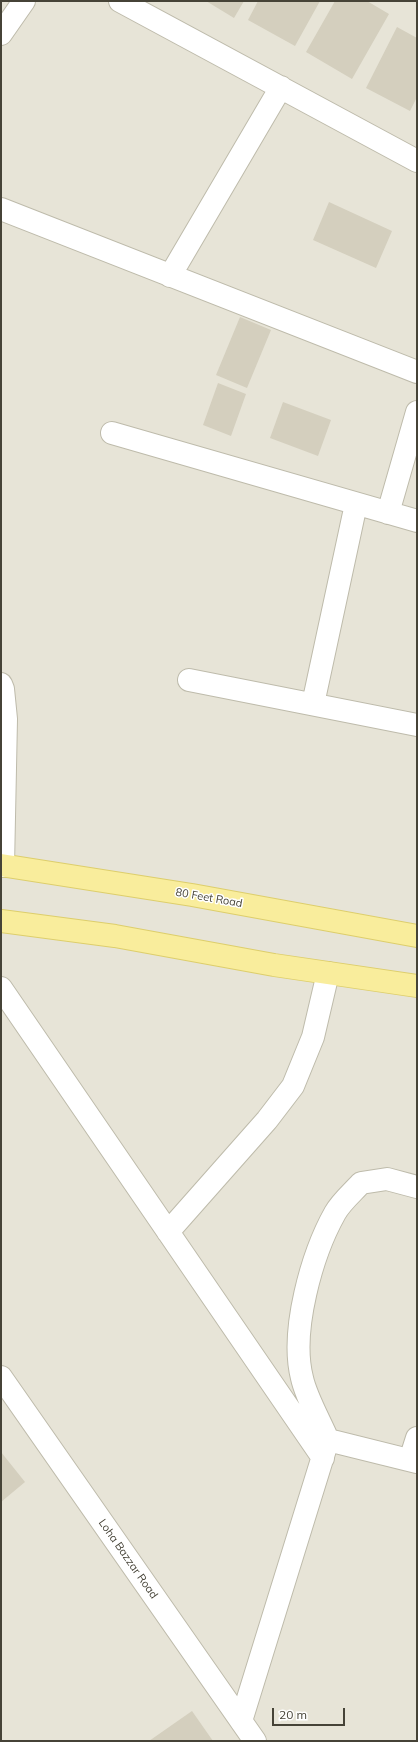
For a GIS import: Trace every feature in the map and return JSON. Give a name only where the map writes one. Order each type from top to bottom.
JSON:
[{"type":"main road","name":"80 Feet Road","points":[[2,866],[192,895],[417,936]]},
{"type":"main road","points":[[1,921],[115,936],[328,973],[417,986]]},
{"type":"street","points":[[1,34],[24,1]]},
{"type":"street","points":[[120,1],[417,161]]},
{"type":"street","points":[[170,276],[280,88]]},
{"type":"street","points":[[1,209],[417,372]]},
{"type":"street","points":[[388,513],[417,412]]},
{"type":"street","points":[[112,433],[417,521]]},
{"type":"street","points":[[313,704],[356,504]]},
{"type":"street","points":[[189,680],[417,725]]},
{"type":"street","points":[[1,684],[3,689],[6,718],[2,866]]},
{"type":"street","points":[[168,1232],[267,1120],[293,1086],[313,1037],[328,973]]},
{"type":"street","points":[[1,988],[168,1232],[325,1449],[414,1461],[417,1438]]},
{"type":"street","points":[[241,1721],[325,1449],[302,1378],[298,1334],[304,1300],[318,1250],[336,1212],[361,1183],[387,1179],[417,1187]]},
{"type":"street","name":"Loha Bazzar Road","points":[[1,1377],[255,1741]]},
{"type":"shaded area","points":[[1,1],[417,1],[417,1741],[1,1741]]},
{"type":"building","points":[[206,1],[244,1],[234,18]]},
{"type":"building","points":[[258,1],[320,1],[295,46],[248,20]]},
{"type":"building","points":[[335,1],[367,1],[389,14],[352,79],[306,52]]},
{"type":"building","points":[[397,27],[417,38],[417,97],[410,111],[366,88]]},
{"type":"building","points":[[329,202],[392,231],[376,268],[313,240]]},
{"type":"building","points":[[240,317],[271,330],[247,388],[216,375]]},
{"type":"building","points":[[218,383],[246,394],[231,436],[203,425]]},
{"type":"building","points":[[283,402],[331,420],[318,456],[270,438]]},
{"type":"building","points":[[1,1452],[25,1482],[1,1502]]},
{"type":"building","points":[[192,1711],[213,1741],[149,1741]]}]
